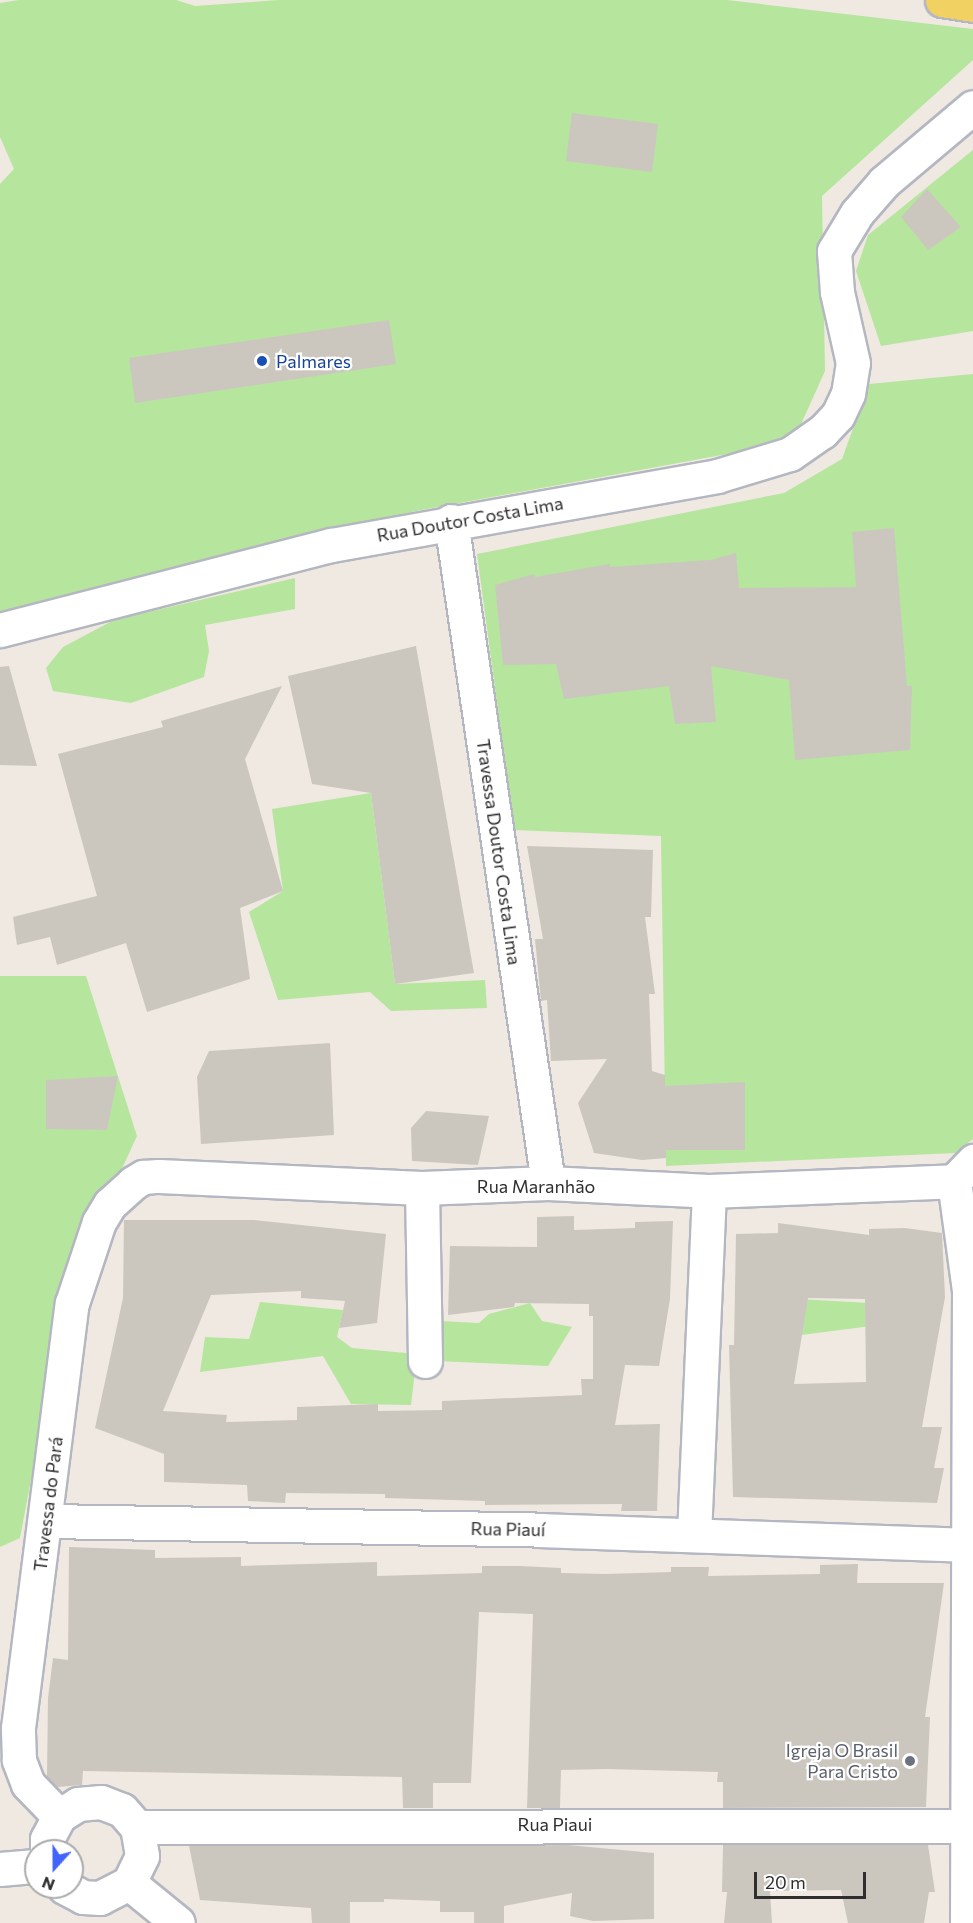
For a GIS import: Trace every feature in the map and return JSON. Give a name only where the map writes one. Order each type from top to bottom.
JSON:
[{"type":"main road","points":[[942,0],[973,5]]},
{"type":"street","name":"Rua Doutor Costa Lima","points":[[0,630],[331,545],[451,520],[717,476],[790,454],[822,432],[838,415],[848,394],[853,363],[837,292],[834,251],[857,213],[884,182],[973,107]]},
{"type":"street","name":"Travessa Doutor Costa Lima","points":[[451,520],[548,1183]]},
{"type":"street","name":"Rua Maranhão","points":[[122,1190],[143,1176],[159,1176],[422,1188],[548,1183],[709,1191],[964,1171]]},
{"type":"street","points":[[964,1171],[969,1291],[971,1826],[967,1923]]},
{"type":"street","points":[[422,1188],[425,1361]]},
{"type":"street","name":"Travessa do Pará","points":[[59,1816],[28,1784],[19,1760],[18,1728],[47,1521],[72,1303],[89,1244],[99,1222],[122,1190]]},
{"type":"street","points":[[694,1535],[709,1191]]},
{"type":"street","name":"Rua Piauí","points":[[47,1521],[694,1535],[969,1545]]},
{"type":"street","points":[[47,1839],[59,1816],[78,1804],[101,1802],[122,1810],[137,1827],[142,1856],[129,1883],[100,1898],[84,1897]]},
{"type":"street","name":"Rua Piaui","points":[[137,1827],[971,1826]]},
{"type":"street","points":[[0,1869],[24,1867]]},
{"type":"street","points":[[129,1883],[178,1923]]},
{"type":"green space","points":[[19,0],[176,0],[195,6],[279,0],[727,0],[973,29],[973,60],[822,196],[825,371],[793,442],[416,511],[0,616],[0,184],[14,169],[0,137],[0,3]]},
{"type":"green space","points":[[973,150],[973,331],[881,346],[856,271],[868,235]]},
{"type":"green space","points":[[973,374],[973,1139],[955,1153],[666,1166],[661,836],[514,830],[477,554],[784,493],[842,459],[869,384]]},
{"type":"green space","points":[[295,578],[295,609],[205,625],[209,651],[204,677],[131,703],[53,691],[46,668],[63,647],[114,620]]},
{"type":"green space","points":[[371,793],[395,984],[485,980],[487,1008],[391,1011],[370,992],[278,1000],[249,912],[283,891],[272,809]]},
{"type":"green space","points":[[0,976],[86,976],[137,1136],[67,1288],[20,1538],[0,1547]]},
{"type":"green space","points":[[780,1298],[869,1303],[871,1326],[786,1337]]},
{"type":"green space","points":[[260,1302],[343,1310],[337,1337],[352,1348],[417,1354],[411,1405],[351,1404],[323,1356],[200,1372],[205,1337],[249,1339]]},
{"type":"green space","points":[[530,1303],[542,1321],[572,1327],[548,1366],[436,1361],[440,1321],[479,1323],[489,1314]]},
{"type":"building","points":[[572,113],[658,124],[652,172],[566,161]]},
{"type":"building","points":[[927,189],[961,227],[928,250],[901,217]]},
{"type":"building","name":"Palmares","points":[[389,320],[396,364],[135,403],[129,358]]},
{"type":"building","points":[[894,528],[907,686],[912,686],[910,750],[795,760],[789,680],[711,666],[716,722],[675,724],[669,686],[564,699],[556,664],[503,665],[495,585],[534,574],[535,577],[610,564],[610,567],[710,560],[736,553],[739,588],[856,587],[852,532]]},
{"type":"building","points":[[416,646],[474,973],[395,984],[371,793],[312,784],[288,676]]},
{"type":"building","points":[[9,666],[37,766],[0,765],[0,667]]},
{"type":"building","points":[[282,686],[245,759],[283,891],[240,908],[250,979],[147,1012],[126,943],[57,965],[50,937],[17,945],[13,917],[97,896],[58,754],[163,727],[161,721]]},
{"type":"building","points":[[527,846],[653,850],[651,917],[645,917],[655,994],[649,994],[652,1071],[665,1075],[665,1086],[745,1082],[745,1150],[666,1150],[666,1158],[642,1160],[594,1153],[578,1103],[607,1059],[551,1061],[547,1000],[541,1001],[535,939],[543,939]]},
{"type":"building","points":[[330,1043],[334,1135],[201,1144],[197,1077],[209,1051]]},
{"type":"building","points":[[118,1076],[107,1130],[46,1129],[46,1080]]},
{"type":"building","points":[[426,1111],[489,1116],[478,1165],[412,1161],[411,1128]]},
{"type":"building","points":[[574,1216],[574,1230],[635,1228],[635,1222],[673,1221],[670,1299],[659,1366],[625,1365],[615,1425],[660,1424],[657,1511],[621,1511],[622,1504],[485,1505],[485,1501],[385,1498],[385,1494],[286,1493],[285,1503],[248,1501],[247,1485],[164,1482],[164,1454],[95,1428],[123,1298],[124,1220],[254,1220],[386,1234],[377,1323],[339,1328],[345,1301],[301,1298],[301,1291],[211,1295],[163,1411],[227,1415],[226,1422],[297,1420],[297,1407],[378,1404],[378,1411],[442,1410],[442,1401],[582,1395],[581,1379],[593,1379],[593,1316],[589,1316],[589,1304],[515,1303],[514,1307],[448,1315],[450,1246],[537,1247],[537,1217]]},
{"type":"building","points":[[778,1223],[869,1235],[869,1229],[905,1228],[942,1233],[945,1297],[922,1427],[942,1427],[934,1468],[944,1468],[937,1503],[733,1497],[729,1345],[734,1345],[736,1234],[778,1233]],"holes":[[[808,1298],[865,1299],[866,1382],[794,1384]]]},
{"type":"building","points":[[69,1547],[155,1550],[155,1558],[241,1557],[241,1566],[377,1562],[377,1576],[482,1573],[482,1566],[561,1568],[561,1573],[671,1572],[671,1567],[709,1567],[708,1576],[820,1574],[820,1565],[858,1564],[857,1583],[944,1583],[925,1717],[930,1717],[926,1807],[723,1808],[723,1782],[717,1782],[718,1772],[608,1769],[561,1770],[560,1808],[527,1808],[533,1614],[479,1612],[471,1783],[433,1783],[433,1808],[403,1808],[402,1777],[83,1771],[82,1785],[57,1787],[47,1777],[48,1698],[53,1658],[68,1660]]},
{"type":"building","points":[[568,1845],[654,1853],[654,1919],[593,1921],[570,1916],[572,1893],[504,1906],[504,1923],[474,1923],[474,1912],[440,1912],[440,1901],[384,1899],[384,1902],[350,1902],[350,1923],[312,1923],[311,1908],[200,1900],[189,1846]]},
{"type":"building","points":[[723,1845],[928,1845],[935,1892],[929,1892],[924,1923],[848,1923],[841,1890],[770,1891],[772,1923],[724,1923],[727,1892],[722,1892]]},
{"type":"place","name":"Palmares","points":[[262,361]]},
{"type":"place","name":"Igreja O Brasil Para Cristo","points":[[910,1761]]}]
